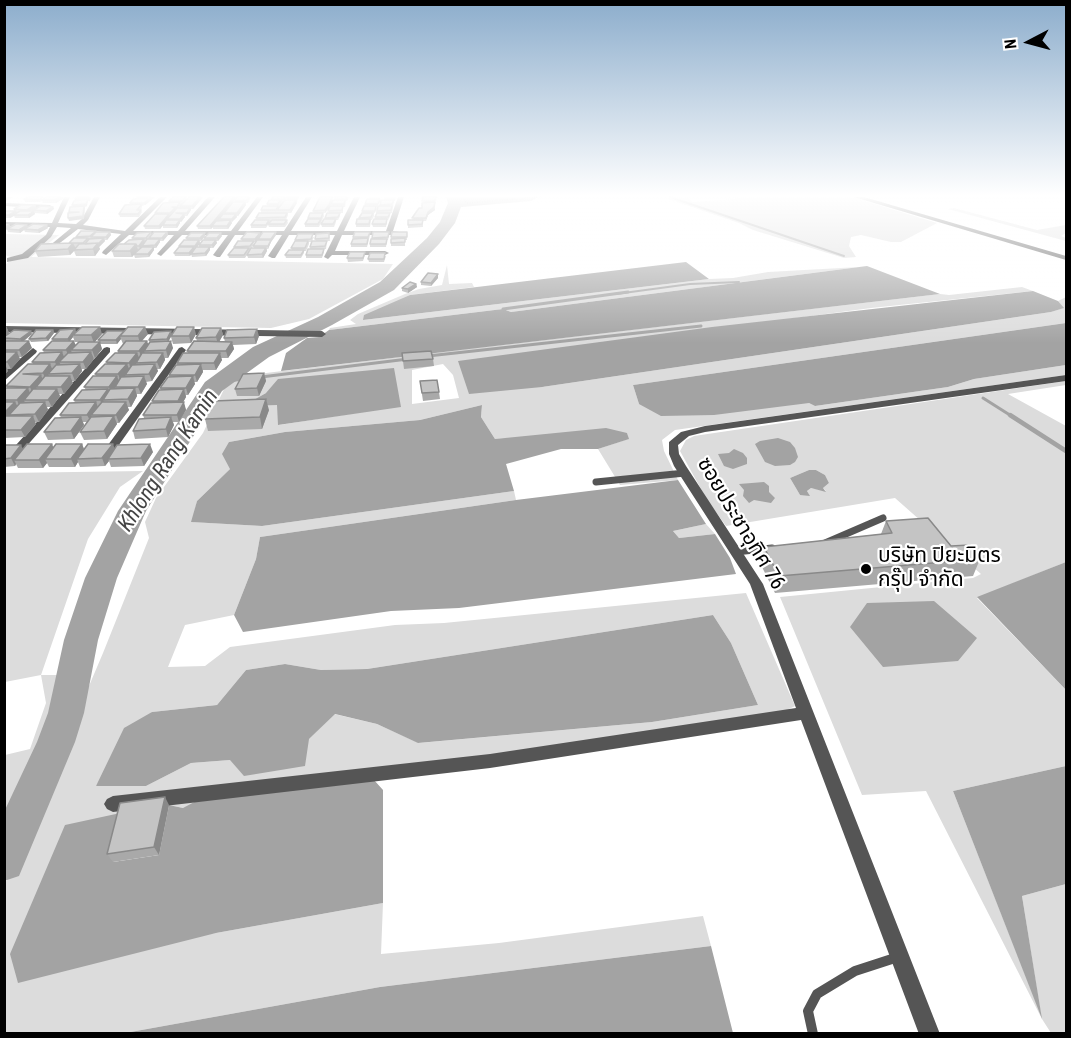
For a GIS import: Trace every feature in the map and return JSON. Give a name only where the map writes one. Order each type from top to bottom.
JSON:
[{"type":"street","points":[[7,261],[25,256],[40,245]]},
{"type":"street","points":[[50,248],[53,245]]},
{"type":"street","points":[[106,253],[114,245]]},
{"type":"street","points":[[161,254],[168,245]]},
{"type":"street","points":[[217,255],[224,245]]},
{"type":"street","points":[[272,256],[279,245]]},
{"type":"street","points":[[334,245],[329,255],[385,253]]},
{"type":"street","points":[[1023,245],[1066,258]]},
{"type":"street","points":[[4,329],[322,334]]},
{"type":"street","points":[[4,447],[25,447],[107,350]]},
{"type":"street","points":[[112,447],[182,350]]},
{"type":"street","points":[[4,378],[33,351]]},
{"type":"street","name":"ซอยประชาอุทิศ 76","points":[[930,1034],[756,584],[685,473],[674,454],[673,444],[680,436],[695,431],[1066,378]]},
{"type":"street","points":[[113,804],[490,761],[807,713]]},
{"type":"lane","points":[[596,482],[685,473]]},
{"type":"lane","points":[[816,544],[827,542],[882,518]]},
{"type":"lane","points":[[736,552],[777,548]]},
{"type":"lane","points":[[813,1034],[808,1011],[817,994],[855,971],[901,957]]},
{"type":"shaded area","points":[[5,245],[46,245],[31,257],[393,264],[383,279],[309,319],[271,328],[5,323],[5,265],[13,258],[5,255]]},
{"type":"shaded area","points":[[803,245],[849,245],[856,257],[844,258]]},
{"type":"shaded area","points":[[686,262],[709,279],[363,320],[364,315],[410,295]]},
{"type":"shaded area","points":[[447,265],[449,284],[472,283],[474,287],[410,295],[363,320],[733,278],[768,272],[859,267],[511,312],[503,309],[329,330],[356,324],[350,320],[358,314],[405,294],[442,285]]},
{"type":"shaded area","points":[[867,266],[940,294],[281,371],[286,353],[307,338],[319,337],[329,330],[503,309],[511,312]]},
{"type":"shaded area","points":[[1022,287],[1033,291],[871,308],[683,333],[542,387],[1051,312],[1063,308],[1058,301],[1066,297],[1066,323],[633,385],[639,404],[809,403],[815,406],[948,387],[974,379],[1066,365],[1066,375],[675,430],[662,440],[664,451],[678,480],[620,485],[598,449],[628,439],[627,433],[495,439],[481,417],[482,405],[420,420],[285,432],[229,442],[231,468],[197,501],[192,522],[262,526],[514,491],[516,500],[260,537],[256,559],[234,615],[185,625],[168,667],[205,666],[230,647],[395,625],[444,623],[746,593],[795,706],[781,713],[183,808],[169,805],[10,954],[216,933],[383,903],[381,954],[499,943],[703,916],[711,946],[380,987],[125,1033],[5,1034],[5,884],[149,538],[145,522],[156,498],[203,433],[227,383],[241,376],[940,294]],"holes":[[[443,364],[453,375],[459,398],[412,404],[412,370]],[[266,393],[401,406],[279,425],[278,405],[245,405]],[[713,615],[731,643],[758,705],[652,722],[419,743],[377,724],[334,714],[309,739],[230,760],[191,763],[146,786],[96,786],[152,712],[217,705],[246,670],[285,664],[321,670],[367,669]]]},
{"type":"shaded area","points":[[1033,291],[1058,301],[1064,308],[1051,312],[542,387],[469,394],[458,361],[712,327]]},
{"type":"shaded area","points":[[1066,323],[1066,365],[974,379],[948,387],[815,406],[809,403],[714,415],[661,416],[639,404],[633,385]]},
{"type":"shaded area","points":[[394,368],[401,407],[278,425],[277,405],[243,406],[266,393],[278,379]]},
{"type":"shaded area","points":[[1066,381],[1066,385],[1008,394],[1066,426],[1066,562],[977,598],[1066,690],[1066,766],[953,791],[1041,1015],[1022,896],[1066,884],[1066,1033],[1051,1033],[1042,1019],[926,791],[862,795],[780,597],[973,578],[981,574],[895,498],[726,526],[706,498],[680,451],[686,440],[694,436]],"holes":[[[809,470],[816,470],[825,475],[829,483],[823,488],[826,491],[811,488],[807,491],[809,495],[800,495],[790,478]]]},
{"type":"shaded area","points":[[482,405],[481,417],[495,439],[606,428],[627,433],[629,439],[598,449],[561,449],[506,464],[514,491],[262,526],[191,522],[197,501],[230,469],[222,454],[229,442],[285,432],[420,420]]},
{"type":"shaded area","points":[[778,438],[790,442],[795,448],[798,457],[790,465],[775,466],[765,462],[755,444]]},
{"type":"shaded area","points":[[734,449],[743,453],[747,458],[747,464],[733,469],[724,466],[718,454],[729,453]]},
{"type":"shaded area","points":[[809,470],[816,470],[825,475],[829,483],[823,488],[826,492],[811,488],[807,491],[810,496],[800,495],[790,478]]},
{"type":"shaded area","points":[[143,471],[120,487],[88,539],[41,675],[5,682],[5,473]]},
{"type":"shaded area","points":[[678,480],[706,524],[673,531],[679,538],[715,534],[730,558],[736,574],[459,608],[391,611],[243,632],[234,615],[256,559],[260,537],[516,500]]},
{"type":"shaded area","points":[[764,482],[769,486],[769,492],[775,498],[771,503],[754,500],[749,503],[743,496],[744,490],[739,484]]},
{"type":"shaded area","points":[[706,524],[715,534],[679,538],[673,531]]},
{"type":"shaded area","points":[[1066,562],[1066,690],[977,597]]},
{"type":"shaded area","points":[[934,601],[977,638],[958,661],[883,667],[850,627],[867,603]]},
{"type":"shaded area","points":[[713,615],[731,643],[758,705],[652,722],[418,743],[377,724],[335,714],[309,739],[305,766],[244,776],[230,760],[191,763],[146,786],[96,786],[124,728],[152,712],[217,705],[246,670],[285,664],[321,670],[367,669]]},
{"type":"shaded area","points":[[41,675],[58,675],[48,738],[5,831],[5,755],[30,749],[46,703]]},
{"type":"shaded area","points":[[1066,766],[1066,884],[1022,896],[1042,1019],[953,791]]},
{"type":"shaded area","points":[[374,780],[383,790],[383,903],[216,933],[18,983],[10,954],[65,825],[125,812],[113,862],[159,855],[169,805],[183,808],[200,799]]},
{"type":"shaded area","points":[[711,946],[733,1033],[125,1033],[380,987]]},
{"type":"building","points":[[40,245],[71,245],[68,249],[35,251]]},
{"type":"building","points":[[78,245],[96,245],[93,249],[74,250]]},
{"type":"building","points":[[118,245],[135,245],[130,251],[112,251]]},
{"type":"building","points":[[292,245],[306,245],[305,248],[291,248]]},
{"type":"building","points":[[142,247],[154,247],[148,254],[134,254]]},
{"type":"building","points":[[179,247],[194,247],[189,253],[174,253]]},
{"type":"building","points":[[196,247],[210,247],[205,253],[191,254]]},
{"type":"building","points":[[234,248],[249,248],[244,255],[228,255]]},
{"type":"building","points":[[251,248],[266,248],[262,254],[247,255]]},
{"type":"building","points":[[308,249],[324,249],[322,255],[306,255]]},
{"type":"building","points":[[289,250],[304,250],[301,255],[285,255]]},
{"type":"building","points":[[350,252],[365,252],[363,258],[347,258]]},
{"type":"building","points":[[370,253],[385,253],[384,259],[368,259]]},
{"type":"building","points":[[428,273],[438,274],[431,283],[421,282]]},
{"type":"building","points":[[410,282],[416,284],[408,289],[402,288]]},
{"type":"building","points":[[82,327],[100,327],[91,335],[73,335]]},
{"type":"building","points":[[128,327],[145,327],[138,336],[120,336]]},
{"type":"building","points":[[177,327],[194,327],[189,336],[171,336]]},
{"type":"building","points":[[202,328],[221,328],[216,337],[196,338]]},
{"type":"building","points":[[75,329],[68,339],[52,339],[60,330]]},
{"type":"building","points":[[257,329],[254,337],[224,338],[227,330]]},
{"type":"building","points":[[14,330],[31,331],[20,339],[4,338]]},
{"type":"building","points":[[36,330],[53,330],[46,338],[29,339]]},
{"type":"building","points":[[107,331],[124,331],[116,340],[98,340]]},
{"type":"building","points":[[171,331],[167,339],[149,340],[154,332]]},
{"type":"building","points":[[6,341],[29,341],[19,350],[4,350]]},
{"type":"building","points":[[52,341],[74,341],[66,350],[43,350]]},
{"type":"building","points":[[126,341],[147,341],[139,351],[118,351]]},
{"type":"building","points":[[171,341],[166,350],[144,351],[150,342]]},
{"type":"building","points":[[194,341],[232,342],[226,351],[187,351]]},
{"type":"building","points":[[79,342],[100,342],[92,350],[71,350]]},
{"type":"building","points":[[431,351],[433,359],[403,361],[402,353]]},
{"type":"building","points":[[4,352],[17,352],[7,362],[4,362]]},
{"type":"building","points":[[62,352],[55,362],[32,362],[40,353]]},
{"type":"building","points":[[91,352],[83,362],[59,362],[68,353]]},
{"type":"building","points":[[115,353],[137,353],[129,363],[106,362]]},
{"type":"building","points":[[142,353],[163,353],[157,362],[136,363]]},
{"type":"building","points":[[183,353],[220,353],[214,363],[177,363]]},
{"type":"building","points":[[28,364],[50,364],[43,373],[23,374],[41,375],[30,387],[6,386]]},
{"type":"building","points":[[80,364],[72,373],[48,374],[56,365]]},
{"type":"building","points":[[105,364],[127,364],[118,374],[95,374]]},
{"type":"building","points":[[155,364],[149,374],[125,375],[132,365]]},
{"type":"building","points":[[201,364],[195,375],[169,375],[176,365]]},
{"type":"building","points":[[264,373],[257,388],[235,389],[243,374]]},
{"type":"building","points":[[45,376],[70,376],[61,387],[36,387]]},
{"type":"building","points":[[93,376],[117,376],[109,387],[84,387]]},
{"type":"building","points":[[144,376],[138,387],[115,387],[121,377]]},
{"type":"building","points":[[193,376],[186,388],[160,388],[168,377]]},
{"type":"building","points":[[437,380],[439,392],[422,393],[420,381]]},
{"type":"building","points":[[4,388],[28,388],[17,400],[4,400]]},
{"type":"building","points":[[135,388],[128,399],[103,400],[110,389]]},
{"type":"building","points":[[33,389],[57,389],[48,400],[24,400]]},
{"type":"building","points":[[108,389],[100,400],[74,400],[82,390]]},
{"type":"building","points":[[184,389],[178,401],[152,401],[159,390]]},
{"type":"building","points":[[266,399],[260,417],[205,419],[213,401]]},
{"type":"building","points":[[4,402],[15,402],[4,413]]},
{"type":"building","points":[[45,402],[35,414],[9,415],[20,403]]},
{"type":"building","points":[[96,402],[87,415],[60,415],[69,403]]},
{"type":"building","points":[[102,402],[126,402],[116,415],[91,415]]},
{"type":"building","points":[[184,402],[177,415],[143,415],[151,403]]},
{"type":"building","points":[[5,416],[33,416],[21,430],[4,430]]},
{"type":"building","points":[[114,416],[104,431],[80,432],[91,417]]},
{"type":"building","points":[[81,417],[71,431],[44,432],[55,418]]},
{"type":"building","points":[[171,417],[166,429],[133,431],[139,419]]},
{"type":"building","points":[[27,444],[52,444],[39,460],[14,460]]},
{"type":"building","points":[[56,444],[82,444],[71,459],[45,459]]},
{"type":"building","points":[[88,444],[113,444],[102,458],[77,459]]},
{"type":"building","points":[[150,444],[141,458],[108,459],[117,445]]},
{"type":"building","points":[[4,445],[21,445],[11,458],[4,459]]},
{"type":"building","points":[[928,518],[951,546],[970,545],[980,559],[779,576],[764,547],[892,533],[886,521]]},
{"type":"building","points":[[165,797],[154,847],[107,854],[120,803]]},
{"type":"waterway","name":"Khlong Rang Kamin","points":[[4,861],[56,742],[66,713],[81,640],[101,578],[132,511],[213,387],[261,352],[325,321],[387,286],[428,245]]},
{"type":"waterway","points":[[813,245],[844,256]]},
{"type":"waterway","points":[[616,294],[690,284],[739,282]]},
{"type":"waterway","points":[[503,309],[628,292]]},
{"type":"waterway","points":[[428,356],[701,326]]},
{"type":"waterway","points":[[261,377],[408,359]]},
{"type":"waterway","points":[[220,382],[244,379]]},
{"type":"waterway","points":[[983,398],[1013,417]]},
{"type":"waterway","points":[[1010,415],[1066,451]]},
{"type":"place","name":"บริษัท ปิยะมิตร กรุ๊ป จำกัด","points":[[866,569]]}]
